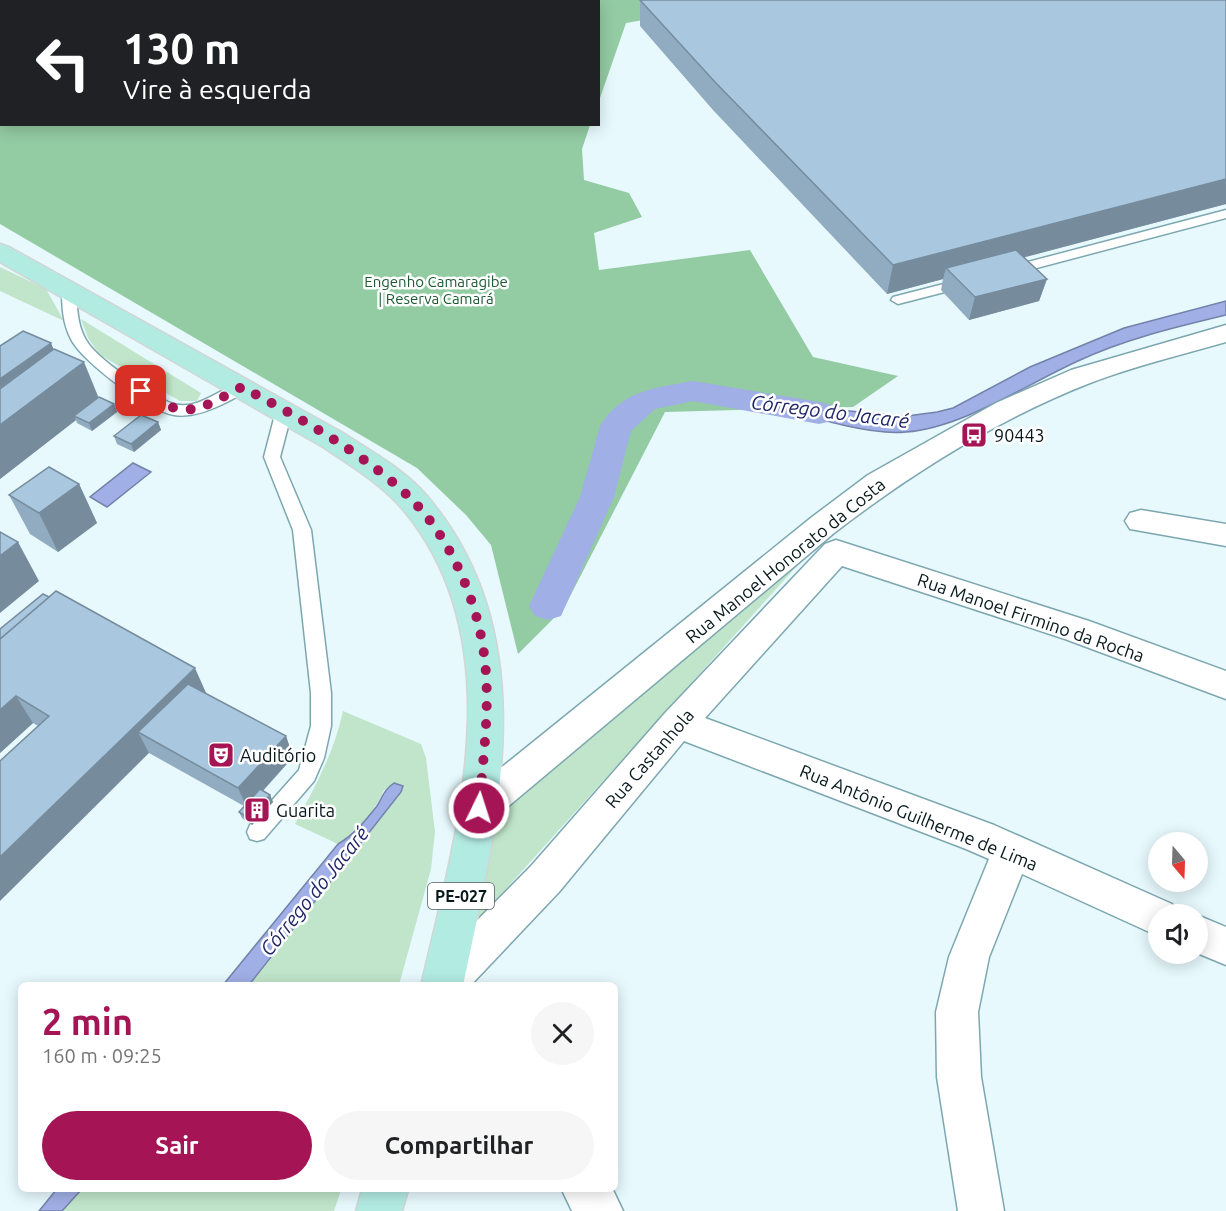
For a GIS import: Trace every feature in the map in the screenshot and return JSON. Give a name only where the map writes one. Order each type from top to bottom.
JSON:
[{"type":"main road","name":"PE-027","points":[[0,252],[242,387],[350,451],[385,476],[416,503],[438,534],[469,594],[484,654],[487,703],[479,808],[443,982]]},
{"type":"main road","points":[[379,1211],[384,1192]]},
{"type":"street","name":"Rua Manoel Honorato da Costa","points":[[479,808],[829,539],[879,483],[1006,410],[1081,376],[1226,333]]},
{"type":"street","points":[[1141,521],[1226,535]]},
{"type":"street","name":"Rua Manoel Firmino da Rocha","points":[[829,539],[1226,685]]},
{"type":"street","name":"Rua Castanhola","points":[[445,982],[545,879],[678,723],[829,539]]},
{"type":"street","name":"Rua Antônio Guilherme de Lima","points":[[678,723],[980,837],[1148,913]]},
{"type":"street","points":[[981,1211],[958,1077],[957,1012],[969,957],[1011,852]]},
{"type":"street","points":[[1208,939],[1226,946]]},
{"type":"street","points":[[586,1192],[600,1211]]},
{"type":"lane","points":[[1000,273],[1226,214]]},
{"type":"lane","points":[[898,300],[977,279]]},
{"type":"lane","points":[[69,290],[68,314],[74,333],[90,357],[159,404],[174,410],[189,410],[208,405],[242,387]]},
{"type":"lane","points":[[257,832],[308,775],[321,726],[321,693],[302,530],[272,458],[284,411]]},
{"type":"green space","name":"Engenho Camaragibe | Reserva Camará","points":[[600,0],[758,0],[626,23],[600,98]]},
{"type":"green space","name":"Engenho Camaragibe | Reserva Camará","points":[[0,126],[590,126],[582,149],[584,180],[629,193],[642,217],[594,233],[599,270],[750,250],[813,357],[898,376],[853,407],[665,412],[564,608],[518,654],[491,545],[466,515],[417,468],[0,224]]},
{"type":"green space","points":[[0,267],[46,289],[64,321],[0,291]]},
{"type":"green space","points":[[81,319],[201,393],[197,401],[180,401],[100,355],[88,338]]},
{"type":"green space","points":[[823,537],[477,921],[497,816]]},
{"type":"green space","points":[[343,711],[421,744],[426,758],[435,832],[431,869],[400,982],[252,982],[401,792],[403,786],[384,790],[376,806],[365,820],[338,844],[295,824],[317,783]]},
{"type":"green space","points":[[79,1192],[340,1192],[334,1211],[62,1211]]},
{"type":"water","name":"Córrego do Jacaré","points":[[1226,301],[1226,315],[1114,346],[1058,370],[972,414],[927,429],[906,432],[874,431],[837,424],[768,404],[907,416],[937,412],[953,408],[1030,367],[1124,328]]},
{"type":"water","points":[[133,463],[151,472],[107,507],[90,497]]},
{"type":"water","points":[[394,783],[403,786],[401,792],[251,982],[225,982],[338,844],[364,822]]},
{"type":"water","points":[[54,1192],[79,1192],[62,1211],[39,1211]]},
{"type":"building","points":[[640,0],[1226,0],[1226,179],[893,265],[715,82]]},
{"type":"building","points":[[1016,250],[1047,279],[975,297],[946,268]]},
{"type":"building","points":[[23,331],[51,343],[0,379],[0,346]]},
{"type":"building","points":[[54,349],[84,362],[0,425],[0,389]]},
{"type":"building","points":[[99,397],[114,404],[89,423],[74,416]]},
{"type":"building","points":[[141,415],[158,422],[131,444],[114,436]]},
{"type":"building","points":[[49,467],[79,484],[39,513],[9,495]]},
{"type":"building","points":[[0,532],[18,542],[0,556]]},
{"type":"building","points":[[56,591],[195,668],[0,857],[0,761],[49,716],[16,696],[0,710],[0,639]]},
{"type":"building","points":[[43,594],[49,597],[0,639],[0,629]]},
{"type":"building","name":"Auditório","points":[[188,684],[286,736],[238,788],[138,732]]},
{"type":"building","points":[[260,789],[270,795],[249,818],[239,812]]},
{"type":"waterway","name":"Córrego do Jacaré","points":[[548,606],[597,497],[616,426],[645,401],[693,391],[819,413]]},
{"type":"place","name":"90443","points":[[974,435]]},
{"type":"place","name":"Auditório","points":[[221,755]]},
{"type":"place","name":"Guarita","points":[[257,810]]},
{"type":"route","points":[[141,391],[166,408],[189,410],[208,405],[242,387],[333,440],[385,476],[416,503],[454,562],[469,594],[478,623],[484,654],[487,703],[479,808]]}]
